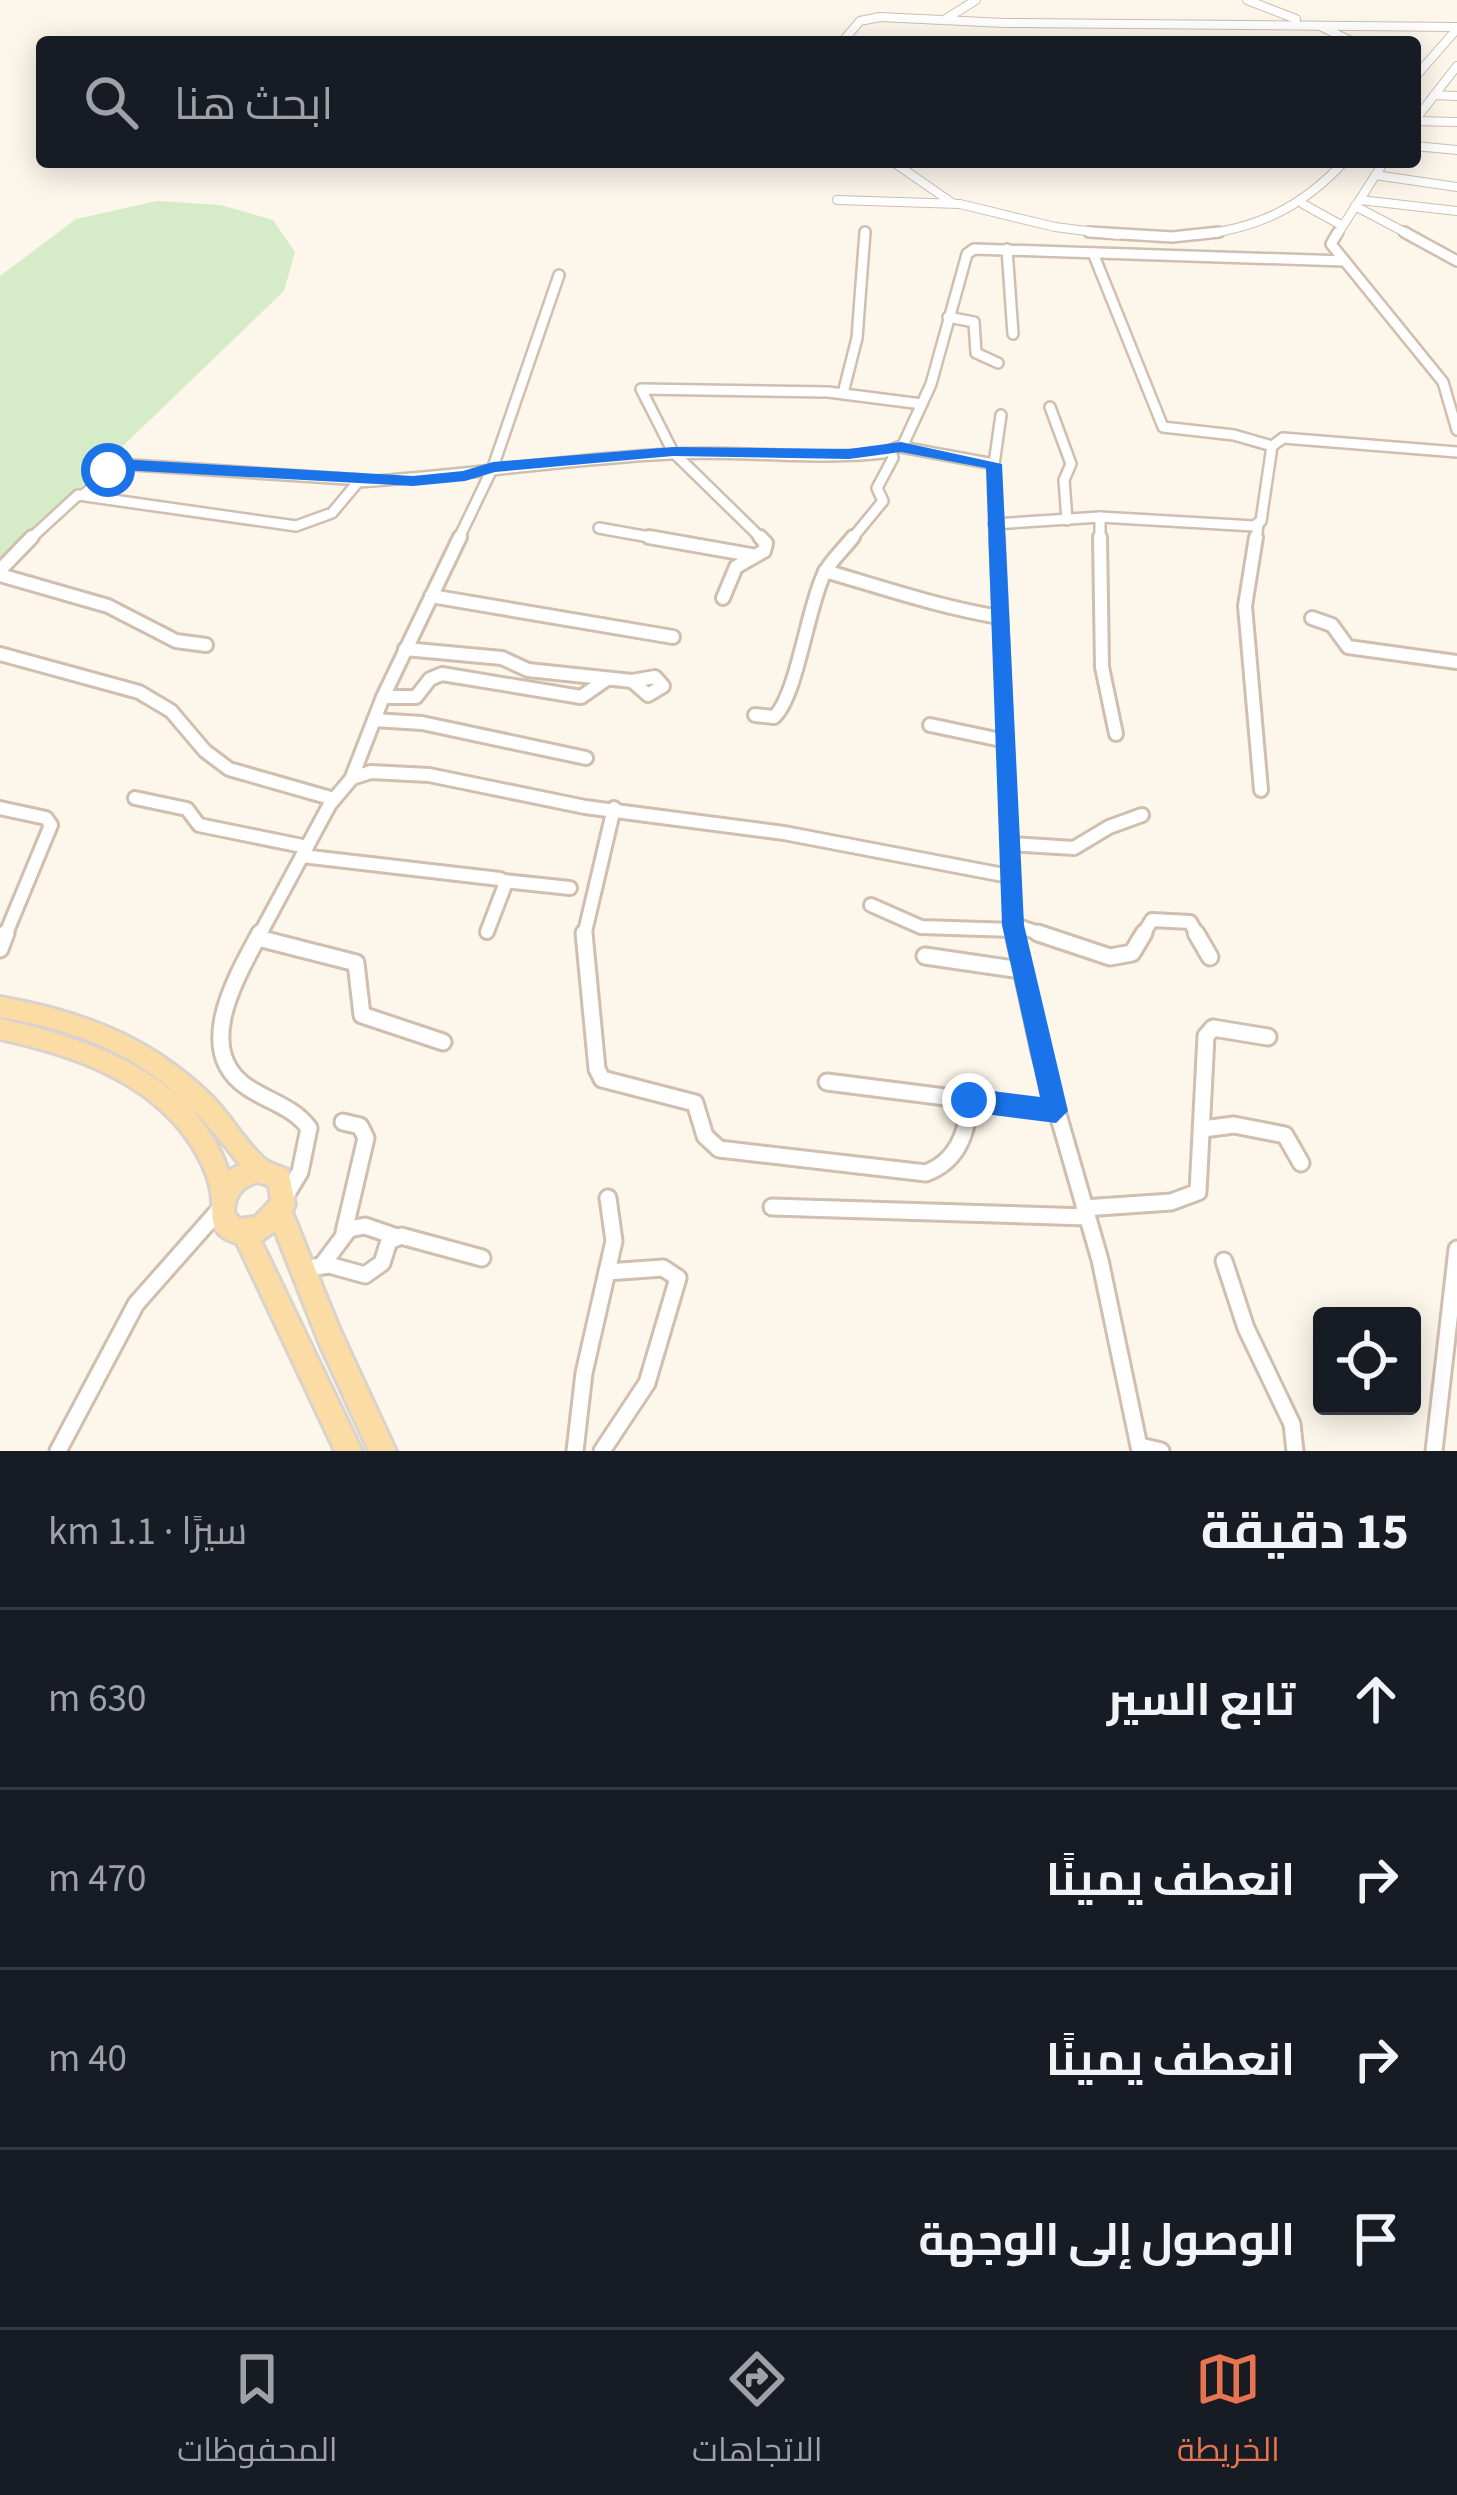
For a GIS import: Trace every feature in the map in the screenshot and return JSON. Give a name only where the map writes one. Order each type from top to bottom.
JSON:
[{"type":"main road","points":[[0,1007],[81,1025],[145,1054],[204,1099],[274,1188],[312,1267],[383,1451]]},
{"type":"main road","points":[[0,1029],[67,1046],[142,1083],[202,1140],[221,1177],[224,1223],[239,1232],[349,1451]]},
{"type":"main road","points":[[222,1200],[242,1175],[274,1188]]},
{"type":"main road","points":[[239,1232],[269,1225],[274,1188]]},
{"type":"street","points":[[944,20],[976,0]]},
{"type":"street","points":[[1247,0],[1338,36]]},
{"type":"street","points":[[847,36],[868,18],[1457,28]]},
{"type":"street","points":[[1421,68],[1457,28]]},
{"type":"street","points":[[1421,112],[1457,66]]},
{"type":"street","points":[[1421,73],[1448,78]]},
{"type":"street","points":[[1434,95],[1457,96]]},
{"type":"street","points":[[1421,120],[1457,122]]},
{"type":"street","points":[[1421,147],[1457,150]]},
{"type":"street","points":[[904,168],[951,202]]},
{"type":"street","points":[[837,200],[951,202],[1097,233],[1199,233],[1268,221],[1303,204],[1338,168]]},
{"type":"street","points":[[1380,168],[1331,244],[1443,382],[1457,430]]},
{"type":"street","points":[[1375,175],[1457,187]]},
{"type":"street","points":[[1396,201],[1407,186],[1418,182]]},
{"type":"street","points":[[1358,203],[1396,201],[1457,211]]},
{"type":"street","points":[[1358,203],[1440,253],[1457,258]]},
{"type":"street","points":[[1303,204],[1341,225]]},
{"type":"street","points":[[843,393],[857,338],[865,232]]},
{"type":"street","points":[[1199,233],[1217,259]]},
{"type":"street","points":[[755,716],[774,717],[785,707],[803,631],[825,572],[883,501],[877,488],[922,404],[968,253],[978,248],[1344,262]]},
{"type":"street","points":[[1007,250],[1013,334]]},
{"type":"street","points":[[1093,253],[1163,427],[1234,435],[1272,446],[1296,436],[1457,452]]},
{"type":"street","points":[[274,1188],[305,1155],[311,1135],[306,1121],[245,1088],[222,1057],[224,1017],[258,938],[334,799],[352,778],[383,697],[493,467],[559,275]]},
{"type":"street","points":[[948,317],[974,322],[976,353],[998,363]]},
{"type":"street","points":[[723,598],[736,567],[757,556],[766,542],[673,452],[640,391],[643,388],[843,393],[922,404]]},
{"type":"street","points":[[1050,407],[1072,460],[1072,471],[1064,480],[1067,520]]},
{"type":"street","points":[[1001,415],[994,464],[994,524],[1013,927],[1056,1111],[1100,1259],[1140,1448],[1161,1451]]},
{"type":"street","points":[[1261,790],[1245,606],[1272,446]]},
{"type":"street","points":[[206,645],[176,641],[108,606],[0,573],[64,503],[83,495],[118,464],[363,480],[465,476],[493,467],[673,452],[896,449],[994,464]]},
{"type":"street","points":[[83,495],[296,526],[332,513],[352,485],[363,480]]},
{"type":"street","points":[[994,524],[1100,517],[1258,525]]},
{"type":"street","points":[[1100,517],[1102,667],[1116,734]]},
{"type":"street","points":[[599,528],[757,556]]},
{"type":"street","points":[[825,572],[920,598],[936,607],[999,617]]},
{"type":"street","points":[[431,596],[673,637]]},
{"type":"street","points":[[1312,618],[1332,626],[1348,646],[1457,662]]},
{"type":"street","points":[[405,649],[502,658],[527,670],[632,681]]},
{"type":"street","points":[[0,654],[139,692],[171,711],[205,751],[229,769],[334,799]]},
{"type":"street","points":[[383,697],[416,697],[430,679],[442,674],[581,697],[607,679]]},
{"type":"street","points":[[374,719],[422,723],[586,758]]},
{"type":"street","points":[[930,725],[1006,741]]},
{"type":"street","points":[[352,778],[368,770],[416,773],[1009,876]]},
{"type":"street","points":[[135,798],[188,809],[197,825],[305,851],[570,888]]},
{"type":"street","points":[[0,808],[46,818],[51,825],[0,949]]},
{"type":"street","points":[[614,808],[584,932],[596,1069],[602,1079],[695,1103],[705,1136],[719,1149],[926,1172],[937,1170],[965,1138],[969,1100]]},
{"type":"street","points":[[1010,844],[1074,848],[1109,826],[1142,815]]},
{"type":"street","points":[[488,932],[504,881]]},
{"type":"street","points":[[871,905],[892,921],[926,929],[1013,927],[1110,957],[1132,953],[1152,920],[1190,922],[1210,957]]},
{"type":"street","points":[[258,938],[356,963],[361,973],[358,1006],[362,1015],[443,1042]]},
{"type":"street","points":[[925,956],[1022,970]]},
{"type":"street","points":[[772,1207],[1085,1212],[1171,1202],[1198,1192],[1208,1031],[1228,1029],[1268,1037]]},
{"type":"street","points":[[827,1082],[1056,1111]]},
{"type":"street","points":[[312,1267],[344,1232],[365,1138],[360,1126],[343,1122]]},
{"type":"street","points":[[1203,1129],[1234,1125],[1285,1135],[1301,1163]]},
{"type":"street","points":[[575,1451],[584,1373],[614,1241],[608,1198]]},
{"type":"street","points":[[58,1451],[124,1325],[164,1267],[206,1230],[222,1200]]},
{"type":"street","points":[[344,1232],[365,1226],[482,1258]]},
{"type":"street","points":[[164,1267],[203,1240],[239,1232]]},
{"type":"street","points":[[312,1267],[359,1275],[372,1272],[382,1263],[389,1241],[397,1237]]},
{"type":"street","points":[[1434,1451],[1457,1249]]},
{"type":"street","points":[[1224,1261],[1246,1328],[1292,1424],[1295,1451]]},
{"type":"street","points":[[602,1451],[646,1383],[678,1278],[663,1268],[607,1272]]},
{"type":"green space","points":[[157,201],[221,205],[273,220],[295,252],[284,291],[0,564],[0,276],[76,219]]},
{"type":"route","points":[[108,470],[118,464],[413,481],[465,476],[493,467],[673,452],[849,454],[891,452],[901,447],[994,464],[1013,925],[1056,1111],[969,1100]]}]
